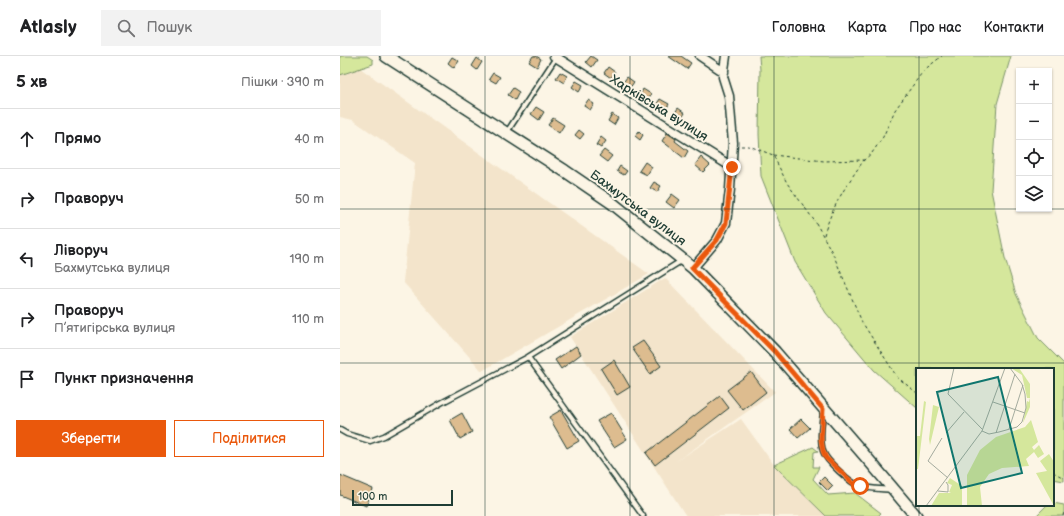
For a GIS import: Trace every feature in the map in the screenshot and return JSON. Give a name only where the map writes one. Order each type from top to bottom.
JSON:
[{"type":"main road","name":"Бахмутська вулиця","points":[[386,56],[612,203],[683,260],[775,352],[916,516]]},
{"type":"street","points":[[700,56],[724,72]]},
{"type":"street","points":[[692,268],[717,240],[726,223],[732,167],[732,146],[729,96],[723,77],[726,56]]},
{"type":"street","name":"Харківська вулиця","points":[[556,57],[732,167]]},
{"type":"lane","points":[[506,133],[556,57]]},
{"type":"lane","points":[[340,430],[347,434],[370,441],[384,436],[441,403],[528,357],[683,260]]},
{"type":"lane","points":[[528,357],[643,516]]},
{"type":"lane","points":[[823,409],[821,439],[826,458],[854,484],[895,491]]},
{"type":"path","points":[[823,236],[827,222],[842,192],[864,160],[872,153],[883,137],[895,110],[924,70],[942,56]]},
{"type":"path","points":[[732,146],[749,146],[773,156],[824,161],[864,160]]},
{"type":"path","points":[[773,156],[788,183],[816,223],[833,254],[862,322],[897,377],[916,392]]},
{"type":"path","points":[[1054,473],[1064,478]]},
{"type":"path","points":[[1063,516],[1064,512]]},
{"type":"shaded area","points":[[360,68],[649,274],[482,371],[403,282],[415,163],[353,120],[340,117],[340,75]]},
{"type":"shaded area","points":[[665,278],[775,392],[675,462],[741,419],[774,465],[826,516],[686,516],[570,337]]},
{"type":"green space","points":[[340,56],[367,56],[373,60],[373,64],[340,75]]},
{"type":"green space","points":[[759,56],[1011,56],[997,104],[991,190],[1005,258],[1016,294],[1038,338],[1064,364],[1064,481],[1054,479],[1054,368],[916,368],[916,407],[874,370],[826,313],[795,262],[761,176],[759,134]]},
{"type":"green space","points":[[813,447],[818,451],[814,452],[813,467],[819,467],[813,479],[828,495],[855,493],[881,513],[878,516],[826,516],[774,465]]},
{"type":"green space","points":[[1054,503],[1064,505],[1064,516],[1036,516],[1046,506],[1054,506]]},
{"type":"building","points":[[533,56],[541,59],[537,67],[529,62]]},
{"type":"building","points":[[591,56],[597,60],[592,67],[586,62]]},
{"type":"building","points":[[668,56],[681,56],[691,63],[687,69]]},
{"type":"building","points":[[452,57],[459,61],[454,68],[448,63]]},
{"type":"building","points":[[477,58],[482,62],[477,70],[472,66]]},
{"type":"building","points":[[608,67],[615,72],[611,78],[604,73]]},
{"type":"building","points":[[560,72],[567,76],[564,83],[556,78]]},
{"type":"building","points":[[493,73],[500,77],[496,83],[489,79]]},
{"type":"building","points":[[627,77],[634,82],[629,89],[622,84]]},
{"type":"building","points":[[576,81],[583,85],[579,92],[572,87]]},
{"type":"building","points":[[513,88],[519,92],[515,100],[508,95]]},
{"type":"building","points":[[643,89],[651,94],[648,100],[640,95]]},
{"type":"building","points":[[660,99],[669,104],[665,111],[656,105]]},
{"type":"building","points":[[588,100],[594,104],[590,110],[584,106]]},
{"type":"building","points":[[536,107],[544,112],[539,120],[531,114]]},
{"type":"building","points":[[678,108],[685,113],[680,121],[673,116]]},
{"type":"building","points":[[612,114],[618,118],[614,125],[608,121]]},
{"type":"building","points":[[553,118],[564,125],[559,133],[548,125]]},
{"type":"building","points":[[579,130],[584,134],[580,139],[575,135]]},
{"type":"building","points":[[639,131],[643,135],[640,140],[635,136]]},
{"type":"building","points":[[667,133],[676,139],[675,141],[688,151],[684,158],[662,141]]},
{"type":"building","points":[[601,137],[606,141],[601,148],[596,145]]},
{"type":"building","points":[[604,150],[612,156],[607,162],[599,156]]},
{"type":"building","points":[[701,157],[710,165],[703,172],[695,165]]},
{"type":"building","points":[[645,162],[652,167],[647,175],[639,171]]},
{"type":"building","points":[[620,166],[627,171],[624,175],[617,171]]},
{"type":"building","points":[[654,182],[661,186],[657,192],[650,188]]},
{"type":"building","points":[[672,194],[680,200],[674,208],[666,202]]},
{"type":"building","points":[[643,341],[661,366],[650,374],[632,348]]},
{"type":"building","points":[[576,346],[581,354],[561,369],[555,360]]},
{"type":"building","points":[[614,360],[630,387],[617,395],[601,369]]},
{"type":"building","points":[[751,372],[766,392],[743,410],[727,390]]},
{"type":"building","points":[[720,396],[729,408],[655,465],[646,453]]},
{"type":"building","points":[[561,410],[579,441],[567,448],[549,417]]},
{"type":"building","points":[[462,413],[472,432],[460,439],[450,420]]},
{"type":"building","points":[[611,413],[627,439],[614,447],[597,421]]},
{"type":"building","points":[[801,419],[810,428],[798,438],[790,429]]},
{"type":"building","points":[[340,475],[373,489],[366,506],[340,495]]},
{"type":"building","points":[[824,477],[833,486],[828,491],[819,482]]},
{"type":"route","points":[[732,167],[726,223],[717,240],[692,268],[775,352],[823,409],[821,439],[826,458],[854,484],[860,486]]}]
